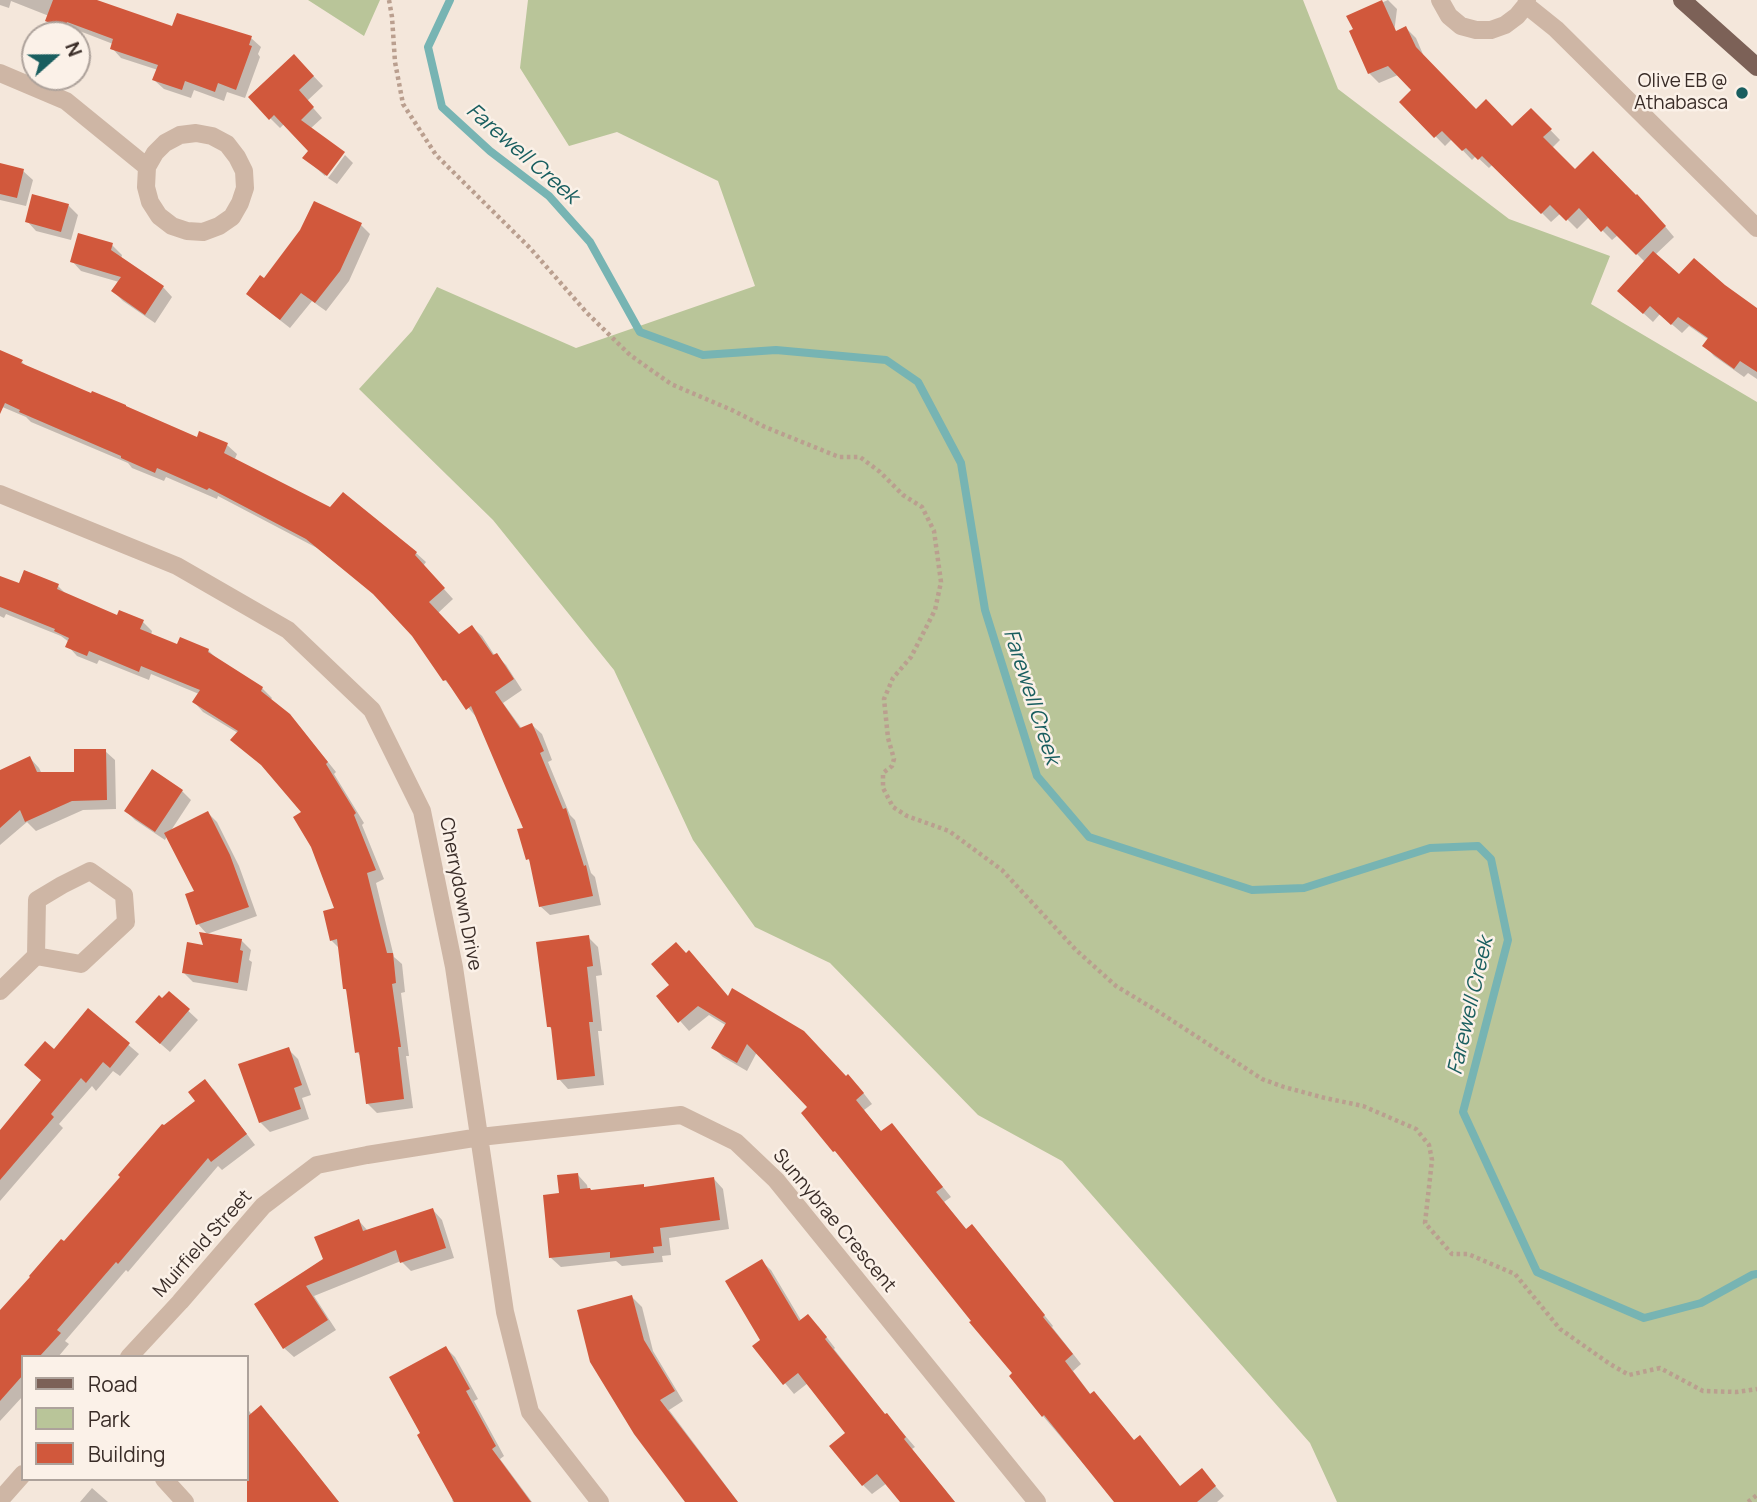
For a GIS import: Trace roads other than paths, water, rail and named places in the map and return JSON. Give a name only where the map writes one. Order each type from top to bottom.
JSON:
[{"type":"main road","points":[[1682,0],[1757,67]]},
{"type":"street","points":[[1440,0],[1449,16],[1461,26],[1476,30],[1490,30],[1504,25],[1517,16],[1526,2],[1757,228]]},
{"type":"street","points":[[0,73],[66,102],[146,167]]},
{"type":"street","points":[[196,133],[212,136],[227,144],[237,156],[244,171],[245,188],[232,217],[204,232],[187,231],[172,226],[159,216],[150,202],[146,187],[146,167],[165,143],[180,135],[196,133]]},
{"type":"street","name":"Cherrydown Drive","points":[[0,494],[177,566],[288,630],[372,710],[422,811],[454,967],[505,1312],[530,1412],[600,1502]]},
{"type":"street","points":[[0,991],[36,957],[37,900],[90,871],[124,895],[126,922],[81,964],[36,957]]},
{"type":"street","name":"Sunnybrae Crescent","points":[[480,1137],[681,1115],[736,1142],[776,1180],[1037,1502]]},
{"type":"street","name":"Muirfield Street","points":[[131,1355],[263,1206],[317,1166],[480,1137]]},
{"type":"street","points":[[0,1500],[21,1476]]},
{"type":"street","points":[[166,1481],[185,1502]]},
{"type":"waterway","name":"Farewell Creek","points":[[450,0],[428,47],[442,107],[490,151],[549,196],[590,242],[640,332],[703,355],[776,350],[886,360],[918,382],[961,463],[985,610],[1037,776],[1089,837],[1252,890],[1304,888],[1430,848],[1478,846],[1491,859],[1508,940],[1463,1112],[1537,1272],[1644,1318],[1701,1303],[1757,1274]]},
{"type":"place","name":"Olive EB @ Athabasca","points":[[1742,93]]}]
